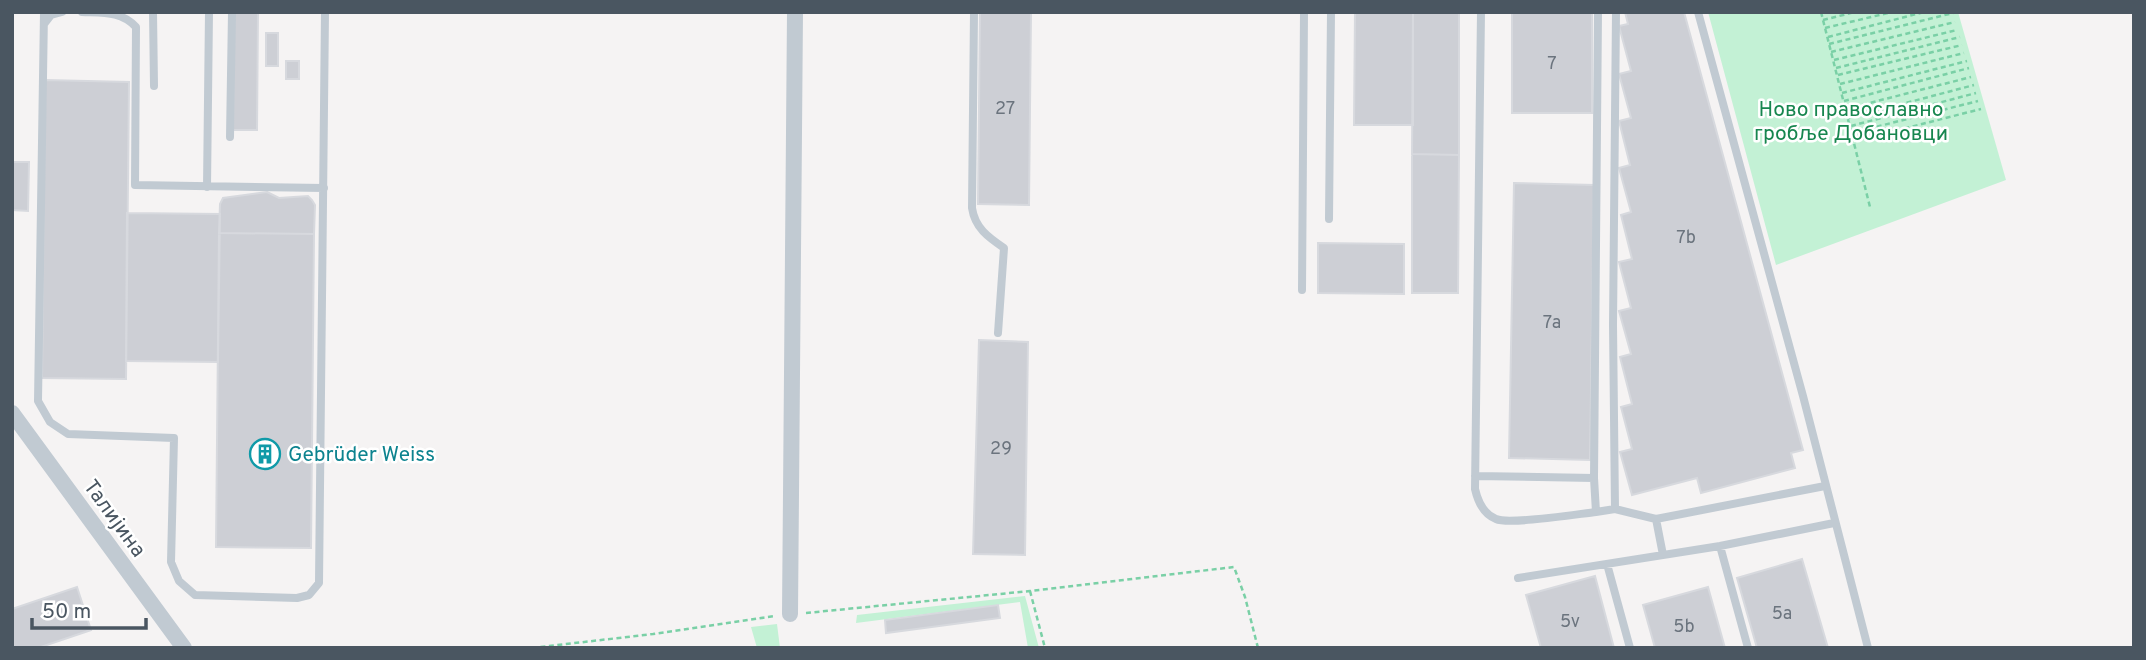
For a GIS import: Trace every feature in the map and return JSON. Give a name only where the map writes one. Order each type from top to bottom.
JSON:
[{"type":"street","points":[[790,614],[795,12]]},
{"type":"street","name":"Талијина","points":[[12,413],[184,648]]},
{"type":"lane","points":[[44,12],[38,401],[50,422],[68,434],[174,438],[171,562],[179,581],[195,595],[297,598],[309,595],[319,583],[325,12]]},
{"type":"lane","points":[[44,24],[51,15],[62,12]]},
{"type":"lane","points":[[82,12],[119,15],[128,18],[136,27],[135,186],[324,188]]},
{"type":"lane","points":[[153,12],[154,86]]},
{"type":"lane","points":[[207,187],[209,12]]},
{"type":"lane","points":[[229,137],[232,12]]},
{"type":"lane","points":[[974,12],[972,208],[977,224],[984,234],[1004,248],[998,333]]},
{"type":"lane","points":[[1301,290],[1304,12]]},
{"type":"lane","points":[[1329,219],[1331,12]]},
{"type":"lane","points":[[1481,12],[1475,476],[1475,489],[1480,506],[1495,519],[1504,521],[1615,509],[1656,519],[1825,486]]},
{"type":"lane","points":[[1596,512],[1594,478],[1598,12]]},
{"type":"lane","points":[[1615,509],[1613,297],[1616,12]]},
{"type":"lane","points":[[1698,12],[1803,396],[1868,648]]},
{"type":"lane","points":[[1475,476],[1594,478]]},
{"type":"lane","points":[[1656,519],[1663,555]]},
{"type":"lane","points":[[1518,578],[1720,546],[1834,523]]},
{"type":"lane","points":[[1720,546],[1748,648]]},
{"type":"lane","points":[[1607,564],[1630,648]]},
{"type":"path","points":[[1821,12],[1870,207]]},
{"type":"path","points":[[1823,20],[1855,12]]},
{"type":"path","points":[[1825,29],[1892,12]]},
{"type":"path","points":[[1828,37],[1924,12]]},
{"type":"path","points":[[1829,44],[1953,13]]},
{"type":"path","points":[[1831,52],[1955,22]]},
{"type":"path","points":[[1834,60],[1957,30]]},
{"type":"path","points":[[1836,68],[1960,37]]},
{"type":"path","points":[[1838,75],[1962,45]]},
{"type":"path","points":[[1840,84],[1964,53]]},
{"type":"path","points":[[1842,93],[1967,61]]},
{"type":"path","points":[[1844,101],[1969,68]]},
{"type":"path","points":[[1846,109],[1971,77]]},
{"type":"path","points":[[1849,118],[1974,85]]},
{"type":"path","points":[[1851,126],[1976,93]]},
{"type":"path","points":[[1852,133],[1979,101]]},
{"type":"path","points":[[1855,141],[1981,109]]},
{"type":"path","points":[[532,648],[790,614],[1030,591],[1234,567],[1258,648]]},
{"type":"path","points":[[1030,591],[1045,648]]},
{"type":"green space","name":"Ново православно гробље Добановци","points":[[1708,12],[1958,12],[2006,180],[1776,265]]},
{"type":"green space","points":[[1025,596],[1039,648],[1028,648],[1020,602],[856,623],[857,615]]},
{"type":"green space","points":[[777,624],[780,648],[757,648],[751,627]]},
{"type":"building","points":[[234,12],[258,12],[257,130],[233,130]]},
{"type":"building","points":[[980,12],[1031,12],[1029,205],[978,204]]},
{"type":"building","points":[[1355,12],[1413,12],[1413,125],[1354,125]]},
{"type":"building","points":[[1413,12],[1459,12],[1459,155],[1412,154]]},
{"type":"building","points":[[1512,12],[1592,12],[1592,113],[1512,113]]},
{"type":"building","points":[[1625,12],[1684,12],[1803,450],[1791,453],[1795,468],[1701,493],[1697,478],[1632,495],[1620,452],[1632,449],[1621,407],[1632,404],[1620,357],[1631,354],[1619,311],[1631,308],[1619,262],[1632,259],[1621,215],[1631,212],[1619,168],[1630,165],[1619,121],[1631,118],[1619,74],[1631,71],[1619,26],[1628,24]]},
{"type":"building","points":[[266,33],[278,33],[278,66],[266,66]]},
{"type":"building","points":[[286,61],[299,61],[299,79],[286,79]]},
{"type":"building","points":[[45,80],[129,82],[126,379],[42,378]]},
{"type":"building","points":[[1412,154],[1459,155],[1458,293],[1412,293]]},
{"type":"building","points":[[12,162],[29,162],[28,211],[12,210]]},
{"type":"building","points":[[1514,183],[1594,185],[1590,460],[1509,458]]},
{"type":"building","points":[[267,192],[279,198],[308,196],[315,205],[314,234],[219,233],[220,204],[223,198]]},
{"type":"building","points":[[127,213],[220,214],[218,362],[126,361]]},
{"type":"building","name":"Gebrüder Weiss","points":[[219,233],[314,234],[311,548],[216,547]]},
{"type":"building","points":[[1318,243],[1404,244],[1404,294],[1318,293]]},
{"type":"building","points":[[979,340],[1028,342],[1025,555],[973,554]]},
{"type":"building","points":[[1802,559],[1828,648],[1757,648],[1737,578]]},
{"type":"building","points":[[1595,576],[1614,648],[1541,648],[1526,595]]},
{"type":"building","points":[[77,587],[91,630],[38,648],[12,648],[12,609]]},
{"type":"building","points":[[1708,587],[1725,648],[1655,648],[1643,605]]},
{"type":"building","points":[[998,605],[1000,618],[886,633],[885,620]]},
{"type":"place","name":"Gebrüder Weiss","points":[[265,454]]}]
